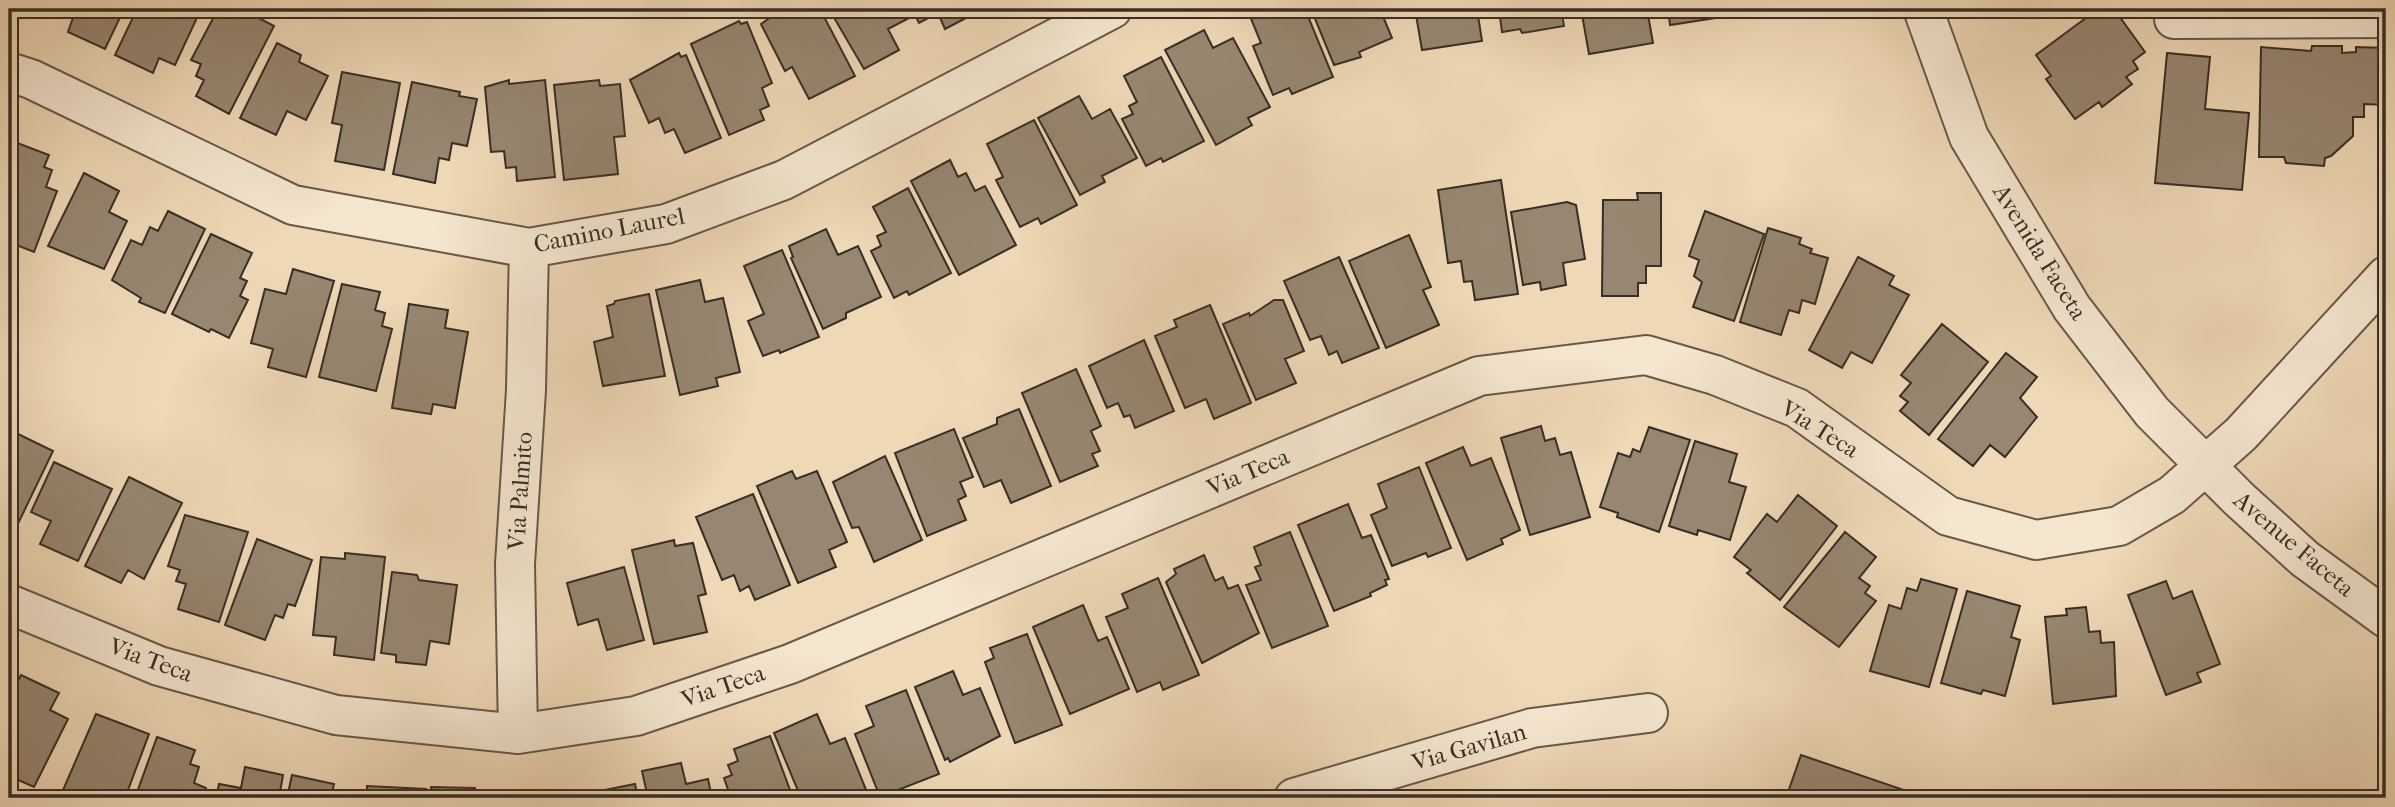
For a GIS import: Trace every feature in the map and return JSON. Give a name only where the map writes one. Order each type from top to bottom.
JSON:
[{"type":"street","name":"Camino Laurel","points":[[9,72],[31,79],[293,205],[530,248],[666,224],[784,180],[1112,9]]},
{"type":"street","name":"Avenida Faceta","points":[[1923,9],[1969,137],[2072,308],[2152,412],[2205,465]]},
{"type":"street","points":[[2174,19],[2322,16],[2386,18]]},
{"type":"street","name":"Via Palmito","points":[[518,734],[515,564],[526,390],[530,248]]},
{"type":"street","name":"Via Teca","points":[[9,604],[159,666],[336,715],[518,734],[636,716],[790,664],[1479,376],[1646,355],[1797,408],[1948,516],[2036,540],[2119,526],[2172,495],[2241,434],[2386,276]]},
{"type":"street","name":"Avenue Faceta","points":[[2205,465],[2305,559],[2386,618]]},
{"type":"street","name":"Via Gavilan","points":[[1294,798],[1532,728],[1648,713]]},
{"type":"building","points":[[76,9],[124,9],[105,49],[68,32]]},
{"type":"building","points":[[137,9],[201,9],[175,65],[159,58],[153,73],[115,55]]},
{"type":"building","points":[[218,9],[254,9],[253,15],[274,26],[229,114],[196,96],[204,80],[196,76],[201,64],[191,60]]},
{"type":"building","points":[[783,9],[820,9],[855,76],[809,99],[792,67],[785,71],[761,24]]},
{"type":"building","points":[[829,9],[904,9],[909,18],[888,29],[899,50],[864,69]]},
{"type":"building","points":[[912,9],[983,9],[945,29],[938,13],[919,23]]},
{"type":"building","points":[[1247,9],[1305,9],[1333,77],[1292,94],[1289,88],[1273,95],[1253,46],[1261,43]]},
{"type":"building","points":[[1311,9],[1380,9],[1392,38],[1359,52],[1361,57],[1334,65]]},
{"type":"building","points":[[1415,9],[1477,9],[1482,41],[1422,50]]},
{"type":"building","points":[[1499,9],[1561,9],[1564,26],[1522,33],[1520,29],[1502,32]]},
{"type":"building","points":[[1581,9],[1647,9],[1653,43],[1589,54]]},
{"type":"building","points":[[1668,9],[1728,9],[1729,16],[1670,25]]},
{"type":"building","points":[[2098,9],[2114,9],[2145,52],[2133,61],[2138,69],[2126,77],[2132,84],[2102,107],[2099,102],[2075,119],[2046,79],[2051,76],[2036,55]]},
{"type":"building","points":[[739,21],[741,24],[747,22],[772,83],[762,88],[769,106],[760,110],[764,120],[729,135],[691,44]]},
{"type":"building","points":[[1204,30],[1213,48],[1233,38],[1270,107],[1248,118],[1252,125],[1216,145],[1165,50]]},
{"type":"building","points":[[277,43],[301,55],[299,62],[328,76],[306,120],[287,111],[276,135],[240,118]]},
{"type":"building","points":[[2312,46],[2342,46],[2342,53],[2356,52],[2356,47],[2386,48],[2386,105],[2364,104],[2364,117],[2353,117],[2353,136],[2331,156],[2325,158],[2324,166],[2286,163],[2284,157],[2259,157],[2261,47],[2311,51]]},
{"type":"building","points":[[679,53],[681,57],[686,55],[721,138],[685,153],[674,129],[665,133],[659,118],[649,123],[630,80]]},
{"type":"building","points":[[2167,53],[2210,57],[2205,109],[2249,113],[2242,190],[2155,183]]},
{"type":"building","points":[[1161,57],[1204,141],[1163,162],[1161,158],[1146,166],[1122,119],[1133,114],[1129,106],[1137,102],[1124,76]]},
{"type":"building","points":[[342,72],[400,83],[384,170],[335,161],[342,125],[332,123]]},
{"type":"building","points":[[509,80],[509,84],[545,80],[555,177],[517,181],[516,167],[506,168],[504,151],[491,152],[485,87]]},
{"type":"building","points":[[599,80],[600,86],[620,84],[625,136],[614,137],[618,174],[564,180],[554,85]]},
{"type":"building","points":[[412,82],[460,92],[459,96],[477,99],[467,146],[452,143],[449,160],[439,158],[435,183],[393,174]]},
{"type":"building","points":[[1079,96],[1092,119],[1110,109],[1137,158],[1102,176],[1105,182],[1080,195],[1038,118]]},
{"type":"building","points":[[1034,120],[1077,205],[1041,224],[1038,218],[1020,227],[996,180],[1003,177],[987,144]]},
{"type":"building","points":[[12,141],[49,155],[44,167],[52,170],[46,187],[57,191],[34,252],[9,242],[9,150]]},
{"type":"building","points":[[950,160],[958,177],[966,173],[975,191],[985,186],[1016,245],[959,275],[911,181]]},
{"type":"building","points":[[84,173],[119,191],[109,212],[127,221],[104,269],[48,246]]},
{"type":"building","points":[[1501,180],[1518,294],[1475,300],[1472,281],[1464,282],[1461,261],[1448,263],[1438,190]]},
{"type":"building","points":[[908,188],[951,273],[909,295],[907,291],[894,298],[871,251],[881,246],[877,236],[886,232],[873,207]]},
{"type":"building","points":[[1637,193],[1661,193],[1661,266],[1646,266],[1646,283],[1638,283],[1638,296],[1602,296],[1603,200],[1638,200]]},
{"type":"building","points":[[1567,202],[1576,205],[1585,259],[1563,263],[1566,285],[1541,290],[1540,282],[1523,285],[1511,212]]},
{"type":"building","points":[[168,211],[205,229],[165,313],[139,302],[141,298],[112,280],[131,240],[142,245],[150,227],[158,231]]},
{"type":"building","points":[[1705,211],[1764,234],[1734,321],[1693,307],[1702,282],[1694,276],[1699,260],[1689,256]]},
{"type":"building","points":[[1768,228],[1801,238],[1799,244],[1812,249],[1810,253],[1828,258],[1815,304],[1802,300],[1799,313],[1789,310],[1781,335],[1740,322]]},
{"type":"building","points":[[826,229],[838,255],[858,246],[881,297],[846,313],[846,318],[823,329],[791,258],[793,257],[789,246]]},
{"type":"building","points":[[211,234],[252,253],[240,278],[247,281],[240,296],[248,300],[229,338],[211,329],[209,332],[172,314]]},
{"type":"building","points":[[1409,235],[1431,287],[1423,290],[1439,325],[1386,348],[1349,261]]},
{"type":"building","points":[[782,250],[819,337],[780,353],[779,350],[763,356],[748,321],[764,314],[744,266]]},
{"type":"building","points":[[1339,257],[1379,348],[1342,363],[1337,351],[1329,355],[1321,336],[1310,340],[1284,281]]},
{"type":"building","points":[[1858,257],[1894,276],[1889,285],[1909,295],[1872,363],[1851,352],[1842,368],[1809,350]]},
{"type":"building","points":[[293,269],[334,281],[306,377],[268,367],[273,349],[251,343],[265,289],[286,294]]},
{"type":"building","points":[[700,280],[705,302],[723,298],[740,372],[716,378],[718,386],[680,395],[656,290]]},
{"type":"building","points":[[342,284],[380,292],[375,310],[385,313],[382,326],[392,329],[376,391],[319,377]]},
{"type":"building","points":[[649,294],[665,376],[603,386],[594,342],[613,337],[607,306],[615,301]]},
{"type":"building","points":[[1274,300],[1283,300],[1304,351],[1285,359],[1296,383],[1256,400],[1223,324],[1249,313],[1250,316]]},
{"type":"building","points":[[409,304],[448,310],[445,328],[468,332],[455,408],[433,404],[431,414],[392,408]]},
{"type":"building","points":[[1210,305],[1251,403],[1214,419],[1206,399],[1185,408],[1155,336],[1177,327],[1174,320]]},
{"type":"building","points":[[1942,324],[1988,362],[1929,435],[1900,411],[1908,402],[1900,396],[1911,383],[1901,375]]},
{"type":"building","points":[[1144,340],[1174,411],[1135,428],[1130,415],[1124,417],[1118,403],[1107,408],[1089,366]]},
{"type":"building","points":[[2006,353],[2037,377],[2020,398],[2037,417],[2005,457],[1990,445],[1973,466],[1938,439]]},
{"type":"building","points":[[1076,369],[1101,426],[1091,431],[1100,451],[1092,454],[1098,466],[1060,482],[1022,393]]},
{"type":"building","points":[[1019,409],[1051,486],[1011,503],[1001,480],[984,487],[963,438],[997,424],[997,418]]},
{"type":"building","points":[[1541,426],[1545,441],[1555,438],[1560,455],[1571,452],[1590,517],[1530,535],[1501,438]]},
{"type":"building","points":[[1649,427],[1690,440],[1659,532],[1617,517],[1618,513],[1600,507],[1618,453],[1630,457],[1633,449],[1640,452]]},
{"type":"building","points":[[954,429],[973,477],[960,482],[966,496],[958,500],[966,520],[927,536],[895,453]]},
{"type":"building","points":[[16,433],[53,451],[14,532],[9,530],[9,434],[14,437]]},
{"type":"building","points":[[1695,441],[1737,454],[1729,482],[1746,487],[1730,540],[1698,530],[1697,535],[1669,526]]},
{"type":"building","points":[[1463,447],[1471,466],[1491,458],[1520,530],[1501,539],[1503,544],[1467,560],[1426,463]]},
{"type":"building","points":[[885,456],[922,540],[874,562],[859,527],[852,528],[833,482]]},
{"type":"building","points":[[54,462],[112,489],[78,561],[40,544],[51,521],[31,512]]},
{"type":"building","points":[[1419,467],[1451,548],[1428,557],[1426,553],[1392,566],[1371,515],[1387,508],[1378,484]]},
{"type":"building","points":[[792,471],[796,479],[817,471],[847,542],[829,550],[836,567],[798,583],[757,486]]},
{"type":"building","points":[[129,477],[182,503],[144,579],[128,570],[121,583],[85,566]]},
{"type":"building","points":[[753,494],[790,585],[755,600],[749,586],[740,591],[734,575],[722,580],[696,517]]},
{"type":"building","points":[[1798,495],[1837,526],[1780,600],[1747,573],[1751,570],[1734,557],[1767,514],[1777,522]]},
{"type":"building","points":[[1348,504],[1362,538],[1371,535],[1389,579],[1385,580],[1387,585],[1370,593],[1371,596],[1334,611],[1298,525]]},
{"type":"building","points":[[185,515],[248,532],[219,622],[178,609],[186,584],[176,581],[180,570],[168,566]]},
{"type":"building","points":[[1290,532],[1328,626],[1272,648],[1246,585],[1261,580],[1255,567],[1261,565],[1254,547]]},
{"type":"building","points":[[1845,532],[1876,557],[1859,578],[1870,586],[1865,593],[1876,601],[1839,647],[1784,607]]},
{"type":"building","points":[[257,539],[312,560],[295,606],[288,604],[283,618],[275,615],[265,640],[225,625]]},
{"type":"building","points":[[674,540],[675,546],[693,543],[706,594],[698,596],[707,632],[654,644],[632,550]]},
{"type":"building","points":[[345,553],[385,557],[374,660],[334,655],[336,637],[313,635],[321,557],[345,559]]},
{"type":"building","points":[[1204,555],[1215,581],[1223,577],[1228,589],[1238,585],[1259,633],[1202,663],[1166,582],[1176,574],[1174,569]]},
{"type":"building","points":[[624,567],[644,640],[607,650],[598,619],[578,625],[567,583]]},
{"type":"building","points":[[392,572],[417,575],[419,580],[457,585],[449,644],[430,641],[426,665],[396,662],[396,655],[381,653]]},
{"type":"building","points":[[1158,578],[1199,675],[1163,690],[1160,682],[1137,692],[1106,617],[1128,608],[1122,594]]},
{"type":"building","points":[[1921,579],[1957,589],[1929,687],[1870,671],[1889,605],[1901,609],[1907,588],[1917,591]]},
{"type":"building","points":[[2166,581],[2173,599],[2192,591],[2220,664],[2197,673],[2201,682],[2166,695],[2128,595]]},
{"type":"building","points":[[1967,591],[2020,606],[2011,637],[2020,640],[2005,696],[1983,690],[1981,694],[1941,683]]},
{"type":"building","points":[[1083,605],[1098,641],[1107,637],[1129,689],[1070,714],[1033,627]]},
{"type":"building","points":[[2086,607],[2089,632],[2100,631],[2101,643],[2114,642],[2116,696],[2053,704],[2045,617],[2067,615],[2066,609]]},
{"type":"building","points":[[1027,634],[1062,725],[1015,743],[985,662],[994,658],[990,648]]},
{"type":"building","points":[[9,668],[15,672],[9,685]]},
{"type":"building","points":[[953,671],[963,695],[980,688],[1000,736],[950,762],[948,758],[945,760],[915,687]]},
{"type":"building","points":[[21,675],[59,693],[50,710],[68,719],[34,787],[14,778],[9,787],[9,700]]},
{"type":"building","points":[[906,690],[939,774],[880,797],[855,734],[874,726],[866,706]]},
{"type":"building","points":[[96,714],[149,734],[125,798],[60,797]]},
{"type":"building","points":[[817,714],[830,744],[845,738],[869,797],[801,798],[774,733]]},
{"type":"building","points":[[770,736],[793,798],[731,798],[724,778],[732,775],[728,765],[738,761],[734,749]]},
{"type":"building","points":[[157,737],[195,750],[190,764],[199,767],[194,783],[206,788],[202,798],[135,798]]},
{"type":"building","points":[[1801,755],[1927,798],[1786,798]]},
{"type":"building","points":[[681,763],[686,784],[708,779],[712,798],[648,798],[642,771]]},
{"type":"building","points":[[245,767],[283,775],[279,798],[216,798],[219,784],[241,788]]},
{"type":"building","points":[[292,775],[334,784],[331,798],[287,798]]},
{"type":"building","points":[[635,784],[638,798],[603,798],[604,790]]},
{"type":"building","points":[[367,786],[426,789],[426,798],[367,798]]},
{"type":"building","points":[[431,787],[475,788],[475,798],[431,798]]},
{"type":"building","points":[[570,792],[570,798],[526,798],[526,797]]}]
